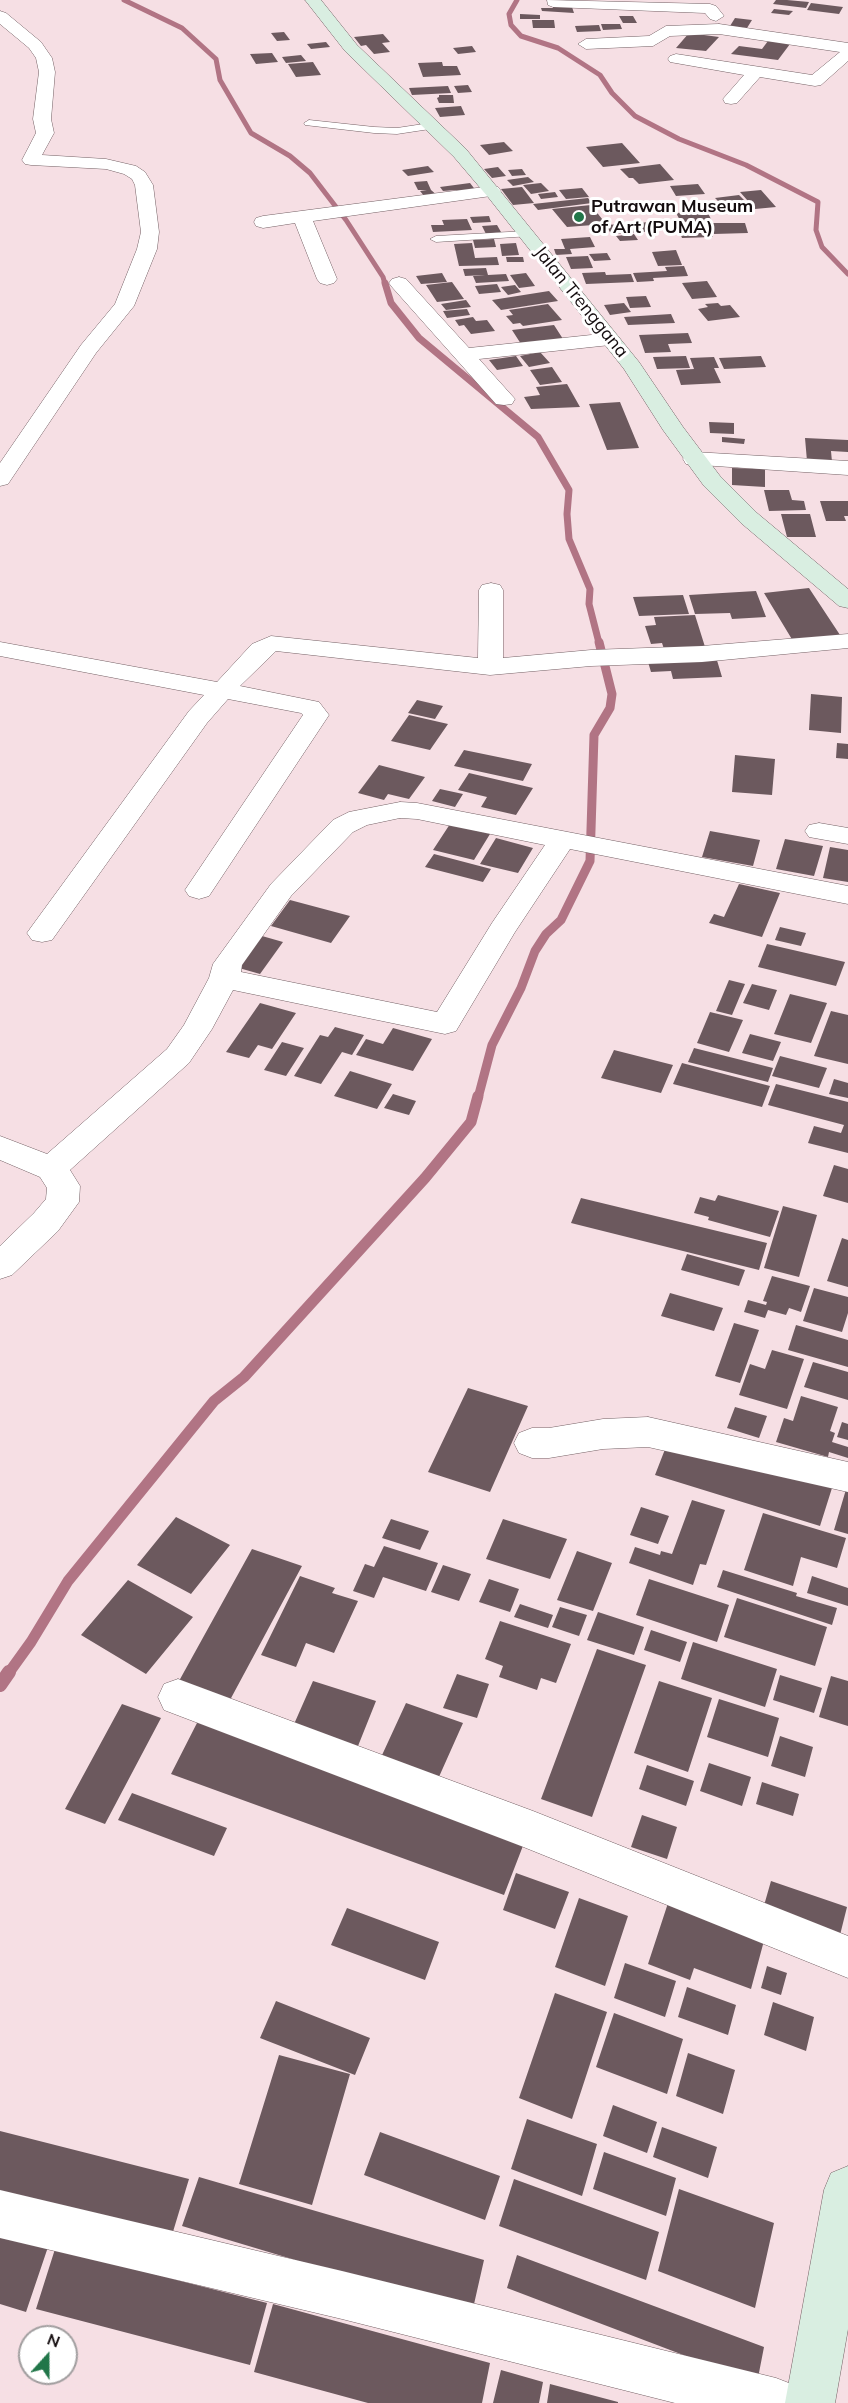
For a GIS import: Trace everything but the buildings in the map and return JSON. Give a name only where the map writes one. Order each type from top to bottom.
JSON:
[{"type":"main road","name":"Jalan Trenggana","points":[[313,0],[351,48],[440,135],[492,191],[586,305],[632,366],[694,459],[749,518],[848,601]]},
{"type":"main road","points":[[810,2403],[848,2190]]},
{"type":"street","points":[[553,2],[710,9],[716,14],[719,29]]},
{"type":"street","points":[[0,16],[35,45],[44,58],[47,72],[42,119],[45,134],[31,160],[106,164],[130,170],[139,177],[144,185],[150,232],[147,249],[124,306],[88,349],[0,479]]},
{"type":"street","points":[[586,44],[650,42],[657,40],[666,31],[719,29],[848,48]]},
{"type":"street","points":[[676,59],[815,81],[848,53]]},
{"type":"street","points":[[731,99],[756,72]]},
{"type":"street","points":[[263,222],[492,191]]},
{"type":"street","points":[[302,216],[327,279]]},
{"type":"street","points":[[399,283],[504,399]]},
{"type":"street","points":[[464,355],[610,339]]},
{"type":"street","points":[[694,459],[848,468]]},
{"type":"street","points":[[490,590],[490,668]]},
{"type":"street","points":[[42,933],[198,717],[261,649],[272,643],[324,647],[490,668],[591,658],[702,654],[848,640]]},
{"type":"street","points":[[0,649],[310,707],[316,715],[200,890]]},
{"type":"street","points":[[51,1169],[178,1056],[197,1029],[224,978],[228,964],[281,890],[343,826],[358,819],[400,810],[417,811],[848,895]]},
{"type":"street","points":[[819,831],[848,836]]},
{"type":"street","points":[[224,978],[301,996],[445,1024],[502,930],[563,839]]},
{"type":"street","points":[[0,1147],[51,1169],[64,1186],[62,1202],[13,1237],[0,1266]]},
{"type":"street","points":[[531,1443],[549,1443],[603,1434],[648,1432],[848,1477]]},
{"type":"street","points":[[178,1697],[533,1831],[848,1957]]},
{"type":"street","points":[[0,2214],[342,2295],[776,2403]]},
{"type":"lane","points":[[309,123],[440,135]]},
{"type":"lane","points":[[436,239],[527,234]]},
{"type":"waterway","points":[[124,0],[182,28],[216,59],[220,80],[251,133],[290,156],[310,173],[346,220],[383,277],[385,284]]},
{"type":"waterway","points":[[517,0],[509,14],[511,25],[521,36],[558,48],[600,75],[612,93],[635,116],[679,139],[746,165],[818,202],[816,230],[822,247],[848,274]]},
{"type":"waterway","points":[[385,283],[391,303],[419,338],[538,437],[569,490],[567,514],[569,539],[590,589],[589,604],[599,643]]},
{"type":"waterway","points":[[478,1098],[492,1045],[521,988],[535,951],[546,934],[561,920],[590,861],[594,735],[610,708],[612,694],[599,642]]},
{"type":"waterway","points":[[8,1674],[31,1642],[68,1581],[214,1401],[244,1377],[425,1178],[471,1122],[478,1096]]},
{"type":"waterway","points":[[0,1685],[9,1672]]},
{"type":"place","name":"Putrawan Museum of Art (PUMA)","points":[[579,217]]}]
